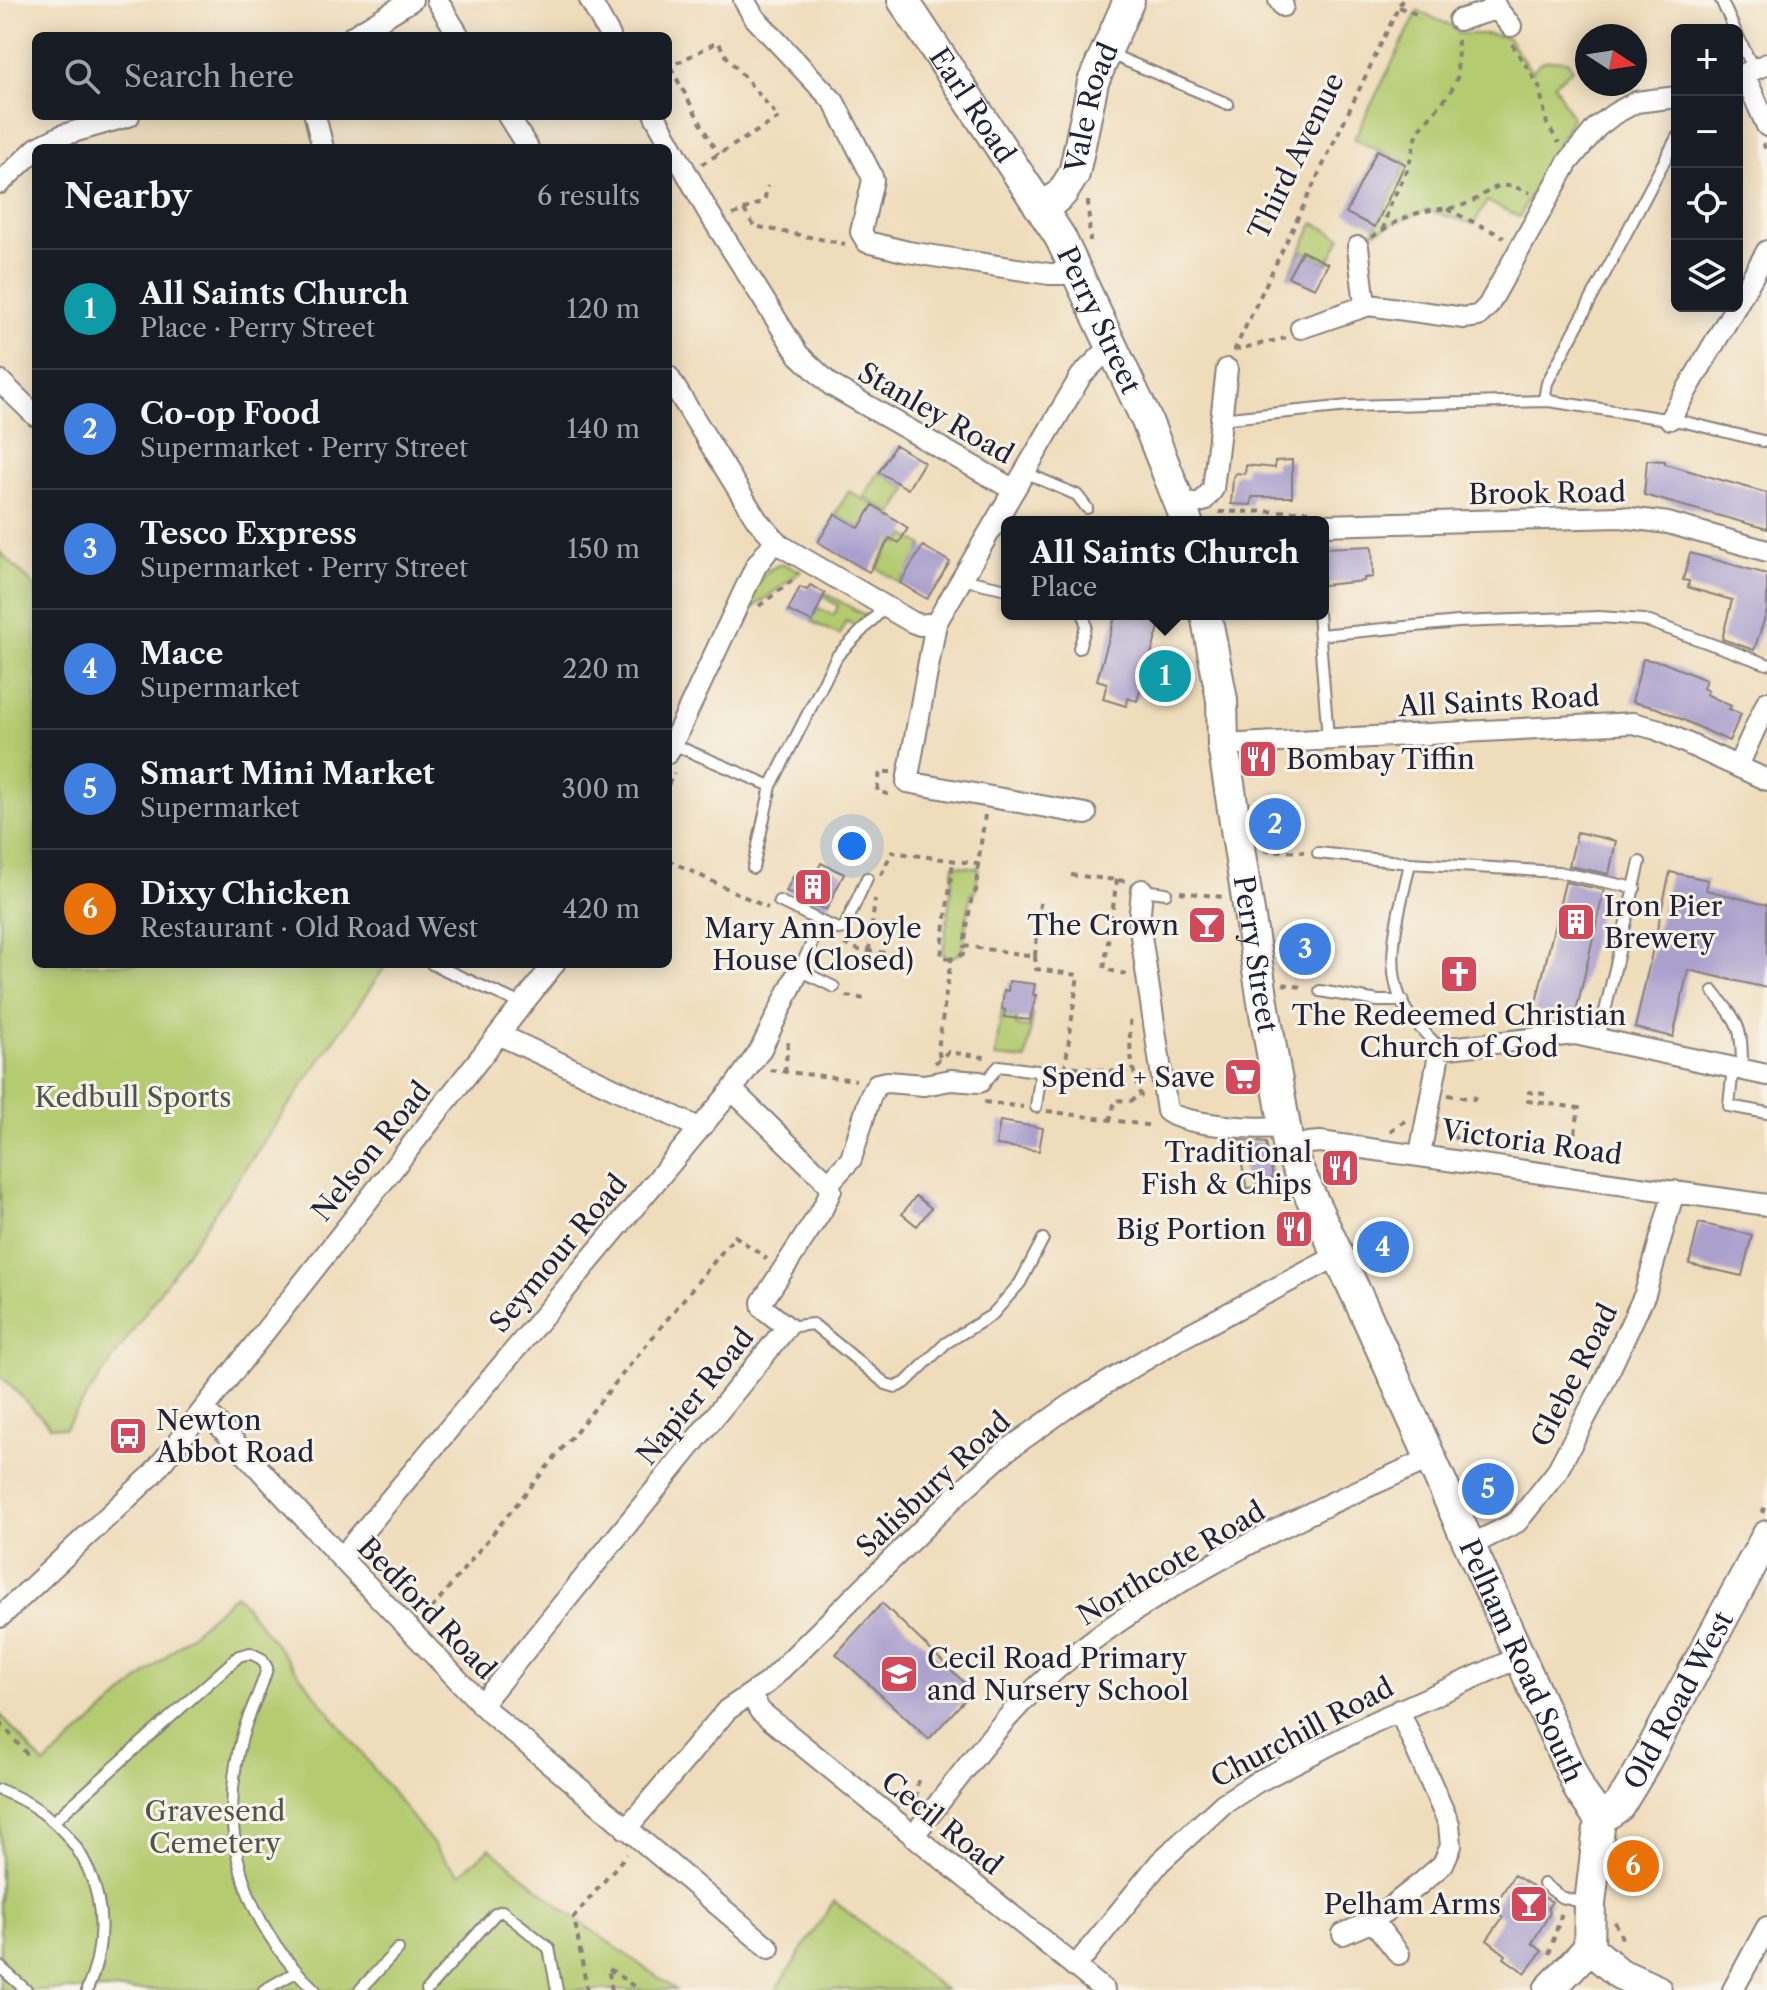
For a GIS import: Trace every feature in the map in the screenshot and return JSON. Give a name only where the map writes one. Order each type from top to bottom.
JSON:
[{"type":"street","points":[[360,32],[412,0]]},
{"type":"street","points":[[437,0],[457,32]]},
{"type":"street","points":[[590,0],[608,32]]},
{"type":"street","points":[[744,0],[754,17],[834,102],[867,167],[873,180],[856,237],[872,245],[1050,274],[1064,274],[1083,256]]},
{"type":"street","name":"Earl Road","points":[[903,0],[1043,209]]},
{"type":"street","name":"Vale Road","points":[[1043,209],[1062,193],[1074,174],[1089,93],[1104,52],[1129,0]]},
{"type":"street","points":[[1459,20],[1495,5],[1511,26]]},
{"type":"street","points":[[1750,71],[1767,126]]},
{"type":"street","points":[[1296,332],[1365,305],[1464,318],[1478,316],[1488,306],[1574,153],[1601,123],[1623,108],[1640,101],[1671,98]]},
{"type":"street","points":[[45,144],[63,135],[115,120]]},
{"type":"street","points":[[316,120],[322,144]]},
{"type":"street","points":[[510,120],[526,144]]},
{"type":"street","name":"Stanley Road","points":[[657,120],[670,144]]},
{"type":"street","name":"Stanley Road","points":[[672,147],[707,210],[798,354],[831,385],[1019,481]]},
{"type":"street","points":[[0,183],[32,153]]},
{"type":"street","name":"Perry Street","points":[[1043,209],[1083,256],[1114,353],[1147,421],[1185,514]]},
{"type":"street","points":[[1358,247],[1365,305]]},
{"type":"street","points":[[1743,293],[1767,251]]},
{"type":"street","points":[[1670,419],[1732,312]]},
{"type":"street","points":[[1086,814],[907,782],[936,623],[1081,376],[1101,356],[1114,353]]},
{"type":"street","points":[[1185,514],[1213,489],[1219,419],[1231,360]]},
{"type":"street","points":[[0,381],[32,412]]},
{"type":"street","points":[[672,382],[757,520],[775,541],[918,624],[936,623]]},
{"type":"street","name":"Brook Road","points":[[1329,525],[1621,517],[1668,523],[1767,551]]},
{"type":"street","points":[[672,744],[756,566],[775,541]]},
{"type":"street","name":"Perry Street","points":[[1207,620],[1222,700],[1223,745],[1286,1138]]},
{"type":"street","points":[[1738,766],[1767,702]]},
{"type":"street","name":"All Saints Road","points":[[1223,745],[1633,723],[1656,729],[1767,780]]},
{"type":"street","points":[[1142,890],[1139,922],[1165,1107],[1164,1121]]},
{"type":"street","name":"Nelson Road","points":[[4,1605],[152,1475],[551,968]]},
{"type":"street","name":"Seymour Road","points":[[341,1558],[732,1090],[761,1049],[799,970]]},
{"type":"street","points":[[500,1035],[699,1128]]},
{"type":"street","points":[[1420,1154],[1440,1049],[1564,1035],[1599,1037],[1767,1075]]},
{"type":"street","name":"Napier Road","points":[[481,1705],[787,1327],[761,1304],[829,1198],[831,1190],[828,1184],[851,1159],[877,1084],[924,1085],[951,1080],[980,1082]]},
{"type":"street","points":[[732,1090],[828,1184]]},
{"type":"street","name":"Victoria Road","points":[[1164,1121],[1254,1129],[1286,1138],[1420,1154],[1767,1205]]},
{"type":"street","name":"Pelham Road South","points":[[1286,1138],[1580,1791],[1600,1819]]},
{"type":"street","name":"Glebe Road","points":[[1469,1546],[1514,1525],[1556,1473],[1601,1388],[1645,1294],[1674,1191]]},
{"type":"street","name":"Salisbury Road","points":[[626,1829],[722,1715],[767,1683],[960,1492],[1036,1427],[1174,1342],[1337,1256]]},
{"type":"street","name":"Bedford Road","points":[[204,1409],[411,1634],[481,1705],[769,1948]]},
{"type":"street","name":"Northcote Road","points":[[913,1836],[1029,1695],[1088,1644],[1180,1584],[1256,1542],[1322,1507],[1430,1458]]},
{"type":"street","name":"Old Road West","points":[[1600,1819],[1619,1806],[1639,1773],[1764,1526]]},
{"type":"street","name":"Churchill Road","points":[[1075,1967],[1160,1862],[1216,1809],[1257,1782],[1399,1710],[1520,1657]]},
{"type":"street","name":"Cecil Road","points":[[751,1694],[760,1711],[1104,1990]]},
{"type":"street","points":[[1343,1934],[1373,1921],[1443,1864],[1450,1851],[1452,1838],[1449,1824],[1399,1710]]},
{"type":"street","points":[[1549,1990],[1589,1948],[1590,1906],[1600,1819]]},
{"type":"street","points":[[1373,1921],[1399,1954]]},
{"type":"street","points":[[1733,1990],[1767,1927]]},
{"type":"street","points":[[1589,1948],[1620,1974],[1656,1990]]},
{"type":"lane","points":[[1721,0],[1732,24]]},
{"type":"lane","points":[[1104,52],[1228,104]]},
{"type":"lane","points":[[1743,52],[1750,71]]},
{"type":"lane","points":[[1549,401],[1545,394],[1547,383],[1671,148]]},
{"type":"lane","points":[[1219,419],[1349,406],[1549,401],[1670,419],[1767,442]]},
{"type":"lane","points":[[1019,481],[1077,495],[1087,508]]},
{"type":"lane","points":[[961,579],[1001,588]]},
{"type":"lane","points":[[753,868],[771,786],[837,656],[885,607]]},
{"type":"lane","points":[[1320,635],[1458,622],[1599,617],[1644,620],[1767,664]]},
{"type":"lane","points":[[1079,648],[1085,620]]},
{"type":"lane","points":[[1319,620],[1328,738]]},
{"type":"lane","points":[[672,749],[771,786]]},
{"type":"lane","points":[[1318,853],[1410,863],[1558,872],[1635,888]]},
{"type":"lane","points":[[1599,1037],[1640,862]]},
{"type":"lane","points":[[1410,863],[1392,960],[1409,1014],[1440,1049]]},
{"type":"lane","points":[[777,907],[842,929],[867,878]]},
{"type":"lane","points":[[1142,890],[1166,893]]},
{"type":"lane","points":[[822,922],[799,970],[837,991]]},
{"type":"lane","points":[[441,968],[524,1005]]},
{"type":"lane","points":[[1320,991],[1378,1001],[1403,1001]]},
{"type":"lane","points":[[1713,991],[1736,1020],[1742,1036],[1729,1106],[1767,1113]]},
{"type":"lane","points":[[980,1082],[985,1082],[999,1066],[1039,1072],[1037,1109]]},
{"type":"lane","points":[[787,1327],[813,1324],[886,1384],[899,1386],[910,1380],[946,1343],[992,1315],[1020,1283],[1043,1239]]},
{"type":"lane","points":[[54,1821],[239,1656],[250,1653],[262,1659],[267,1668],[242,1735],[234,1772],[231,1809],[235,1852],[249,1895],[273,1939],[296,1972],[315,1990]]},
{"type":"lane","points":[[0,1790],[33,1805],[54,1821],[73,1842],[87,1865],[96,1887],[101,1942],[87,1990]]},
{"type":"lane","points":[[1544,1884],[1590,1906]]},
{"type":"lane","points":[[427,1990],[495,1914],[502,1911],[549,1948],[557,1990]]},
{"type":"lane","points":[[360,1990],[398,1949]]},
{"type":"lane","points":[[0,1967],[26,1990]]},
{"type":"lane","points":[[264,1990],[296,1972]]},
{"type":"path","name":"Third Avenue","points":[[1240,336],[1402,0]]},
{"type":"path","points":[[1399,7],[1416,14],[1419,19]]},
{"type":"path","points":[[1383,230],[1389,207],[1408,168],[1418,131],[1450,93],[1457,78],[1459,20]]},
{"type":"path","points":[[1511,26],[1508,38],[1539,86],[1547,124],[1553,136],[1574,153]]},
{"type":"path","points":[[672,69],[718,42],[732,64],[779,118],[696,168]]},
{"type":"path","points":[[672,73],[718,155]]},
{"type":"path","points":[[744,210],[764,201],[768,186]]},
{"type":"path","points":[[1358,247],[1383,230],[1421,212],[1460,207],[1486,190],[1501,186],[1518,188],[1546,201]]},
{"type":"path","points":[[1083,256],[1088,190]]},
{"type":"path","points":[[1445,208],[1522,245]]},
{"type":"path","points":[[748,218],[755,226],[849,244],[856,237]]},
{"type":"path","points":[[1231,360],[1296,332]]},
{"type":"path","points":[[750,613],[802,576]]},
{"type":"path","points":[[953,861],[941,956],[951,959],[963,954],[971,897],[976,891],[987,796]]},
{"type":"path","points":[[1240,853],[1267,850],[1318,853]]},
{"type":"path","points":[[878,882],[892,852],[978,864]]},
{"type":"path","points":[[672,862],[777,907]]},
{"type":"path","points":[[1117,879],[1104,969],[1132,977]]},
{"type":"path","points":[[869,951],[876,893]]},
{"type":"path","points":[[1040,903],[1036,969],[1078,975],[1065,1068]]},
{"type":"path","points":[[832,938],[857,949],[898,954]]},
{"type":"path","points":[[964,946],[1035,956]]},
{"type":"path","points":[[940,1057],[938,1049],[951,959]]},
{"type":"path","points":[[1276,983],[1320,991]]},
{"type":"path","points":[[837,991],[866,999]]},
{"type":"path","points":[[1110,1121],[1115,1100],[1130,1101],[1141,1096],[1134,1074],[1129,1033],[1132,1008]]},
{"type":"path","points":[[785,1072],[789,1035]]},
{"type":"path","points":[[1039,1072],[1047,1068],[1065,1068],[1134,1074]]},
{"type":"path","points":[[1545,1094],[1529,1092],[1528,1101],[1579,1108],[1570,1163]]},
{"type":"path","points":[[1443,1096],[1474,1099],[1475,1096]]},
{"type":"path","points":[[980,1103],[1110,1121],[1164,1121]]},
{"type":"path","points":[[1444,1118],[1449,1132],[1464,1145]]},
{"type":"path","points":[[411,1634],[735,1236],[782,1269]]},
{"type":"path","points":[[1764,1526],[1767,1503]]},
{"type":"path","points":[[0,1722],[29,1757]]},
{"type":"path","points":[[587,1990],[574,1917],[629,1851],[626,1829]]},
{"type":"path","points":[[1547,1958],[1590,1906],[1619,1934],[1627,1948]]},
{"type":"path","points":[[612,1990],[608,1968],[639,1990]]},
{"type":"green space","points":[[1418,11],[1452,26],[1458,34],[1489,34],[1508,38],[1532,72],[1539,64],[1551,60],[1567,61],[1573,69],[1554,84],[1572,118],[1519,217],[1487,201],[1474,224],[1426,210],[1373,232],[1406,163],[1354,139]]},
{"type":"green space","points":[[1314,223],[1341,237],[1328,264],[1302,251],[1288,277]]},
{"type":"green space","points":[[879,472],[908,489],[893,514],[864,497]]},
{"type":"green space","points":[[849,491],[896,519],[897,526],[882,551],[859,528],[835,514]]},
{"type":"green space","points":[[906,535],[923,546],[919,553],[926,557],[916,558],[908,571],[914,575],[904,576],[900,583],[877,568],[894,540],[900,544]]},
{"type":"green space","name":"Kedbull Sports","points":[[0,552],[32,583],[32,968],[384,968],[65,1428],[50,1426],[0,1375]]},
{"type":"green space","points":[[783,564],[801,571],[749,611],[745,608],[764,575]]},
{"type":"green space","points":[[825,593],[866,616],[861,628],[846,621],[839,635],[812,622],[818,608],[834,615],[838,606],[824,597]]},
{"type":"green space","points":[[954,865],[979,868],[975,892],[971,893],[962,953],[952,957],[943,955]]},
{"type":"green space","points":[[1002,1009],[1017,1018],[1016,1026],[1029,1028],[1033,1014],[1026,1060],[995,1057]]},
{"type":"green space","name":"Gravesend Cemetery","points":[[236,1594],[460,1874],[490,1848],[569,1914],[676,1990],[0,1990],[0,1714],[44,1765]]},
{"type":"green space","points":[[834,1901],[945,1990],[776,1990]]},
{"type":"building","points":[[1377,150],[1405,164],[1375,227],[1346,213]]},
{"type":"building","points":[[1302,251],[1328,264],[1315,288],[1288,277]]},
{"type":"building","points":[[895,445],[924,462],[908,489],[879,472]]},
{"type":"building","points":[[1292,460],[1292,497],[1252,497],[1251,505],[1231,504],[1233,478],[1236,473],[1245,474],[1246,465],[1275,468],[1275,461]]},
{"type":"building","points":[[1647,460],[1665,461],[1665,464],[1767,493],[1767,529],[1644,495]]},
{"type":"building","points":[[873,505],[908,528],[899,543],[890,538],[869,572],[818,542],[835,514],[859,528]]},
{"type":"building","points":[[923,546],[950,562],[927,599],[900,583]]},
{"type":"building","points":[[1372,546],[1373,577],[1364,578],[1364,581],[1329,584],[1329,548]]},
{"type":"building","points":[[1690,553],[1767,574],[1767,611],[1754,650],[1722,639],[1732,600],[1688,587],[1689,581],[1683,580]]},
{"type":"building","points":[[810,585],[825,593],[812,622],[788,611],[800,587],[807,590]]},
{"type":"building","points":[[1114,620],[1161,620],[1137,701],[1128,698],[1126,706],[1103,699],[1107,683],[1097,680]]},
{"type":"building","points":[[1643,659],[1662,662],[1706,680],[1703,688],[1708,691],[1706,694],[1741,714],[1729,741],[1657,708],[1632,702]]},
{"type":"building","points":[[1577,832],[1616,841],[1609,874],[1569,866]]},
{"type":"building","name":"Mary Ann Doyle House (Closed)","points":[[821,863],[844,874],[826,910],[786,891],[794,874],[811,882]]},
{"type":"building","points":[[1670,872],[1708,880],[1706,890],[1767,905],[1767,988],[1688,970],[1673,1037],[1635,1028]]},
{"type":"building","points":[[1565,882],[1604,890],[1574,1021],[1534,1011]]},
{"type":"building","points":[[1009,981],[1035,984],[1033,995],[1036,995],[1030,1020],[1004,1017],[1004,990],[1008,991]]},
{"type":"building","points":[[1000,1121],[1043,1128],[1039,1151],[996,1145]]},
{"type":"building","points":[[1237,1140],[1266,1143],[1273,1178],[1247,1189]]},
{"type":"building","points":[[916,1196],[931,1208],[917,1226],[902,1214]]},
{"type":"building","points":[[1699,1223],[1752,1235],[1742,1276],[1689,1264]]},
{"type":"building","name":"Cecil Road Primary and Nursery School","points":[[882,1603],[973,1691],[929,1739],[836,1654]]},
{"type":"building","points":[[1633,1849],[1648,1857],[1638,1874],[1618,1875]]},
{"type":"building","points":[[1514,1875],[1552,1902],[1548,1907],[1550,1913],[1532,1943],[1542,1951],[1525,1973],[1504,1958],[1506,1955],[1487,1940],[1503,1917],[1492,1909]]},
{"type":"place","name":"All Saints Church","points":[[1165,676]]},
{"type":"place","name":"Bombay Tiffin","points":[[1258,759]]},
{"type":"place","name":"Co-op Food","points":[[1275,824]]},
{"type":"place","name":"Mary Ann Doyle House (Closed)","points":[[813,887]]},
{"type":"place","name":"Iron Pier Brewery","points":[[1576,922]]},
{"type":"place","name":"The Crown","points":[[1207,925]]},
{"type":"place","name":"Tesco Express","points":[[1305,949]]},
{"type":"place","name":"The Redeemed Christian Church of God","points":[[1459,974]]},
{"type":"place","name":"Spend + Save","points":[[1243,1077]]},
{"type":"place","name":"Traditional Fish & Chips","points":[[1340,1168]]},
{"type":"place","name":"Big Portion","points":[[1294,1229]]},
{"type":"place","name":"Mace","points":[[1383,1247]]},
{"type":"place","name":"Newton Abbot Road","points":[[128,1436]]},
{"type":"place","name":"Smart Mini Market","points":[[1488,1489]]},
{"type":"place","name":"Cecil Road Primary and Nursery School","points":[[899,1674]]},
{"type":"place","name":"Dixy Chicken","points":[[1633,1866]]},
{"type":"place","name":"Pelham Arms","points":[[1529,1904]]}]
